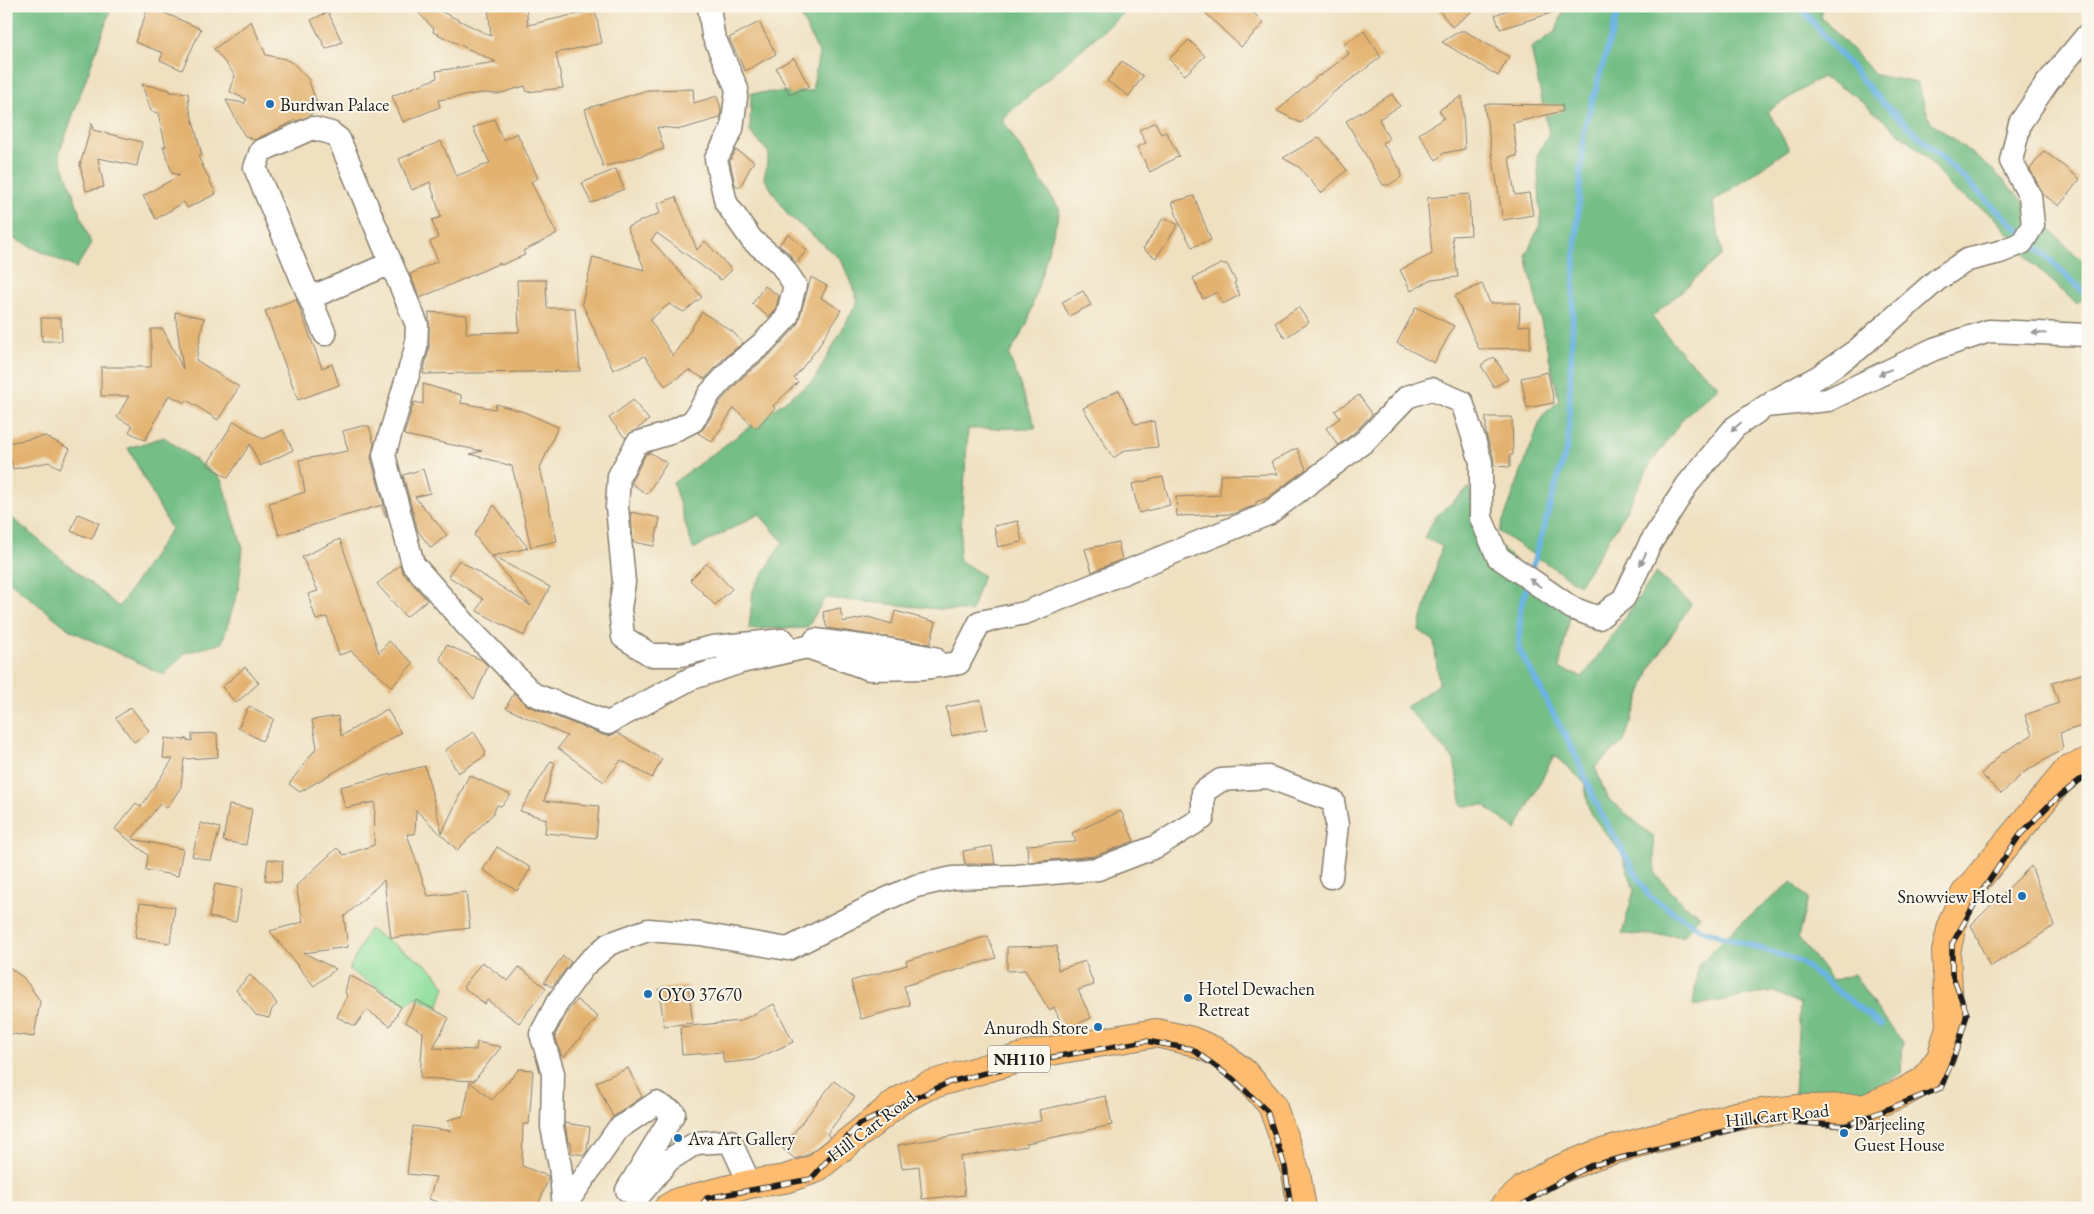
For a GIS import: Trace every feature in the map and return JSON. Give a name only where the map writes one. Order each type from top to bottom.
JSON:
[{"type":"highway","name":"Hill Cart Road","points":[[1503,1208],[1524,1188],[1552,1172],[1595,1155],[1736,1116],[1799,1109],[1866,1108],[1904,1092],[1924,1080],[1941,1058],[1950,1027],[1946,952],[1953,922],[1965,894],[2069,769],[2088,762]]},
{"type":"highway","name":"Hill Cart Road","points":[[668,1208],[678,1202],[750,1184],[785,1179],[814,1169],[899,1101],[927,1086],[1033,1054],[1156,1033],[1192,1041],[1218,1052],[1243,1072],[1272,1105],[1296,1174],[1302,1208]]},
{"type":"street","points":[[709,6],[713,35],[737,89],[732,129],[716,159],[726,203],[752,240],[780,262],[795,285],[787,317],[763,343],[735,366],[710,393],[693,421],[667,434],[637,443],[619,476],[617,507],[624,582],[620,609],[623,637],[651,655],[681,655],[713,646],[802,638],[891,650],[959,663]]},
{"type":"street","points":[[959,663],[980,622],[1024,613],[1268,514],[1365,441],[1407,397],[1431,389],[1462,402],[1481,462],[1481,518],[1498,557],[1572,608],[1599,618],[1624,598],[1650,544],[1687,485],[1735,426],[1818,377],[1857,350],[1938,279],[1967,260],[2000,252],[2027,234],[2030,196],[2011,162],[2020,123],[2047,83],[2088,34]]},
{"type":"street","points":[[325,334],[255,168],[261,151],[312,128],[332,133],[339,139],[417,325],[416,348],[384,455],[413,564],[468,627],[533,694],[608,723],[690,679],[741,662],[807,647],[869,669],[922,668],[959,663]]},
{"type":"street","points":[[310,298],[391,263]]},
{"type":"street","points":[[1766,406],[1828,400],[1934,349],[1989,331],[2088,335]]},
{"type":"street","points":[[750,1184],[730,1141],[696,1143],[669,1160],[638,1197],[627,1190],[674,1114],[656,1103],[618,1129],[564,1207],[560,1166],[552,1127],[552,1073],[540,1034],[557,1003],[584,966],[609,944],[648,930],[700,934],[788,949],[882,900],[916,886],[953,878],[1017,876],[1098,869],[1155,847],[1203,818],[1203,792],[1220,780],[1268,777],[1333,801],[1337,825],[1331,877]]},
{"type":"green space","points":[[6,6],[112,6],[59,154],[91,244],[76,268],[6,235]]},
{"type":"green space","points":[[796,6],[1131,6],[1002,119],[1060,210],[1027,324],[1009,355],[1036,428],[968,429],[959,560],[983,575],[971,612],[825,598],[807,628],[749,629],[753,590],[783,542],[759,514],[693,549],[673,483],[814,380],[858,301],[841,259],[788,215],[764,178],[769,153],[750,132],[751,93],[812,91],[819,53]]},
{"type":"green space","points":[[1565,6],[1823,6],[1821,17],[1876,75],[1917,83],[1930,121],[1994,171],[2075,255],[2088,263],[2088,294],[2077,304],[2032,263],[1993,215],[1953,190],[1924,154],[1853,94],[1822,77],[1768,111],[1789,149],[1713,202],[1722,255],[1652,317],[1684,356],[1719,386],[1684,417],[1650,465],[1618,525],[1579,585],[1499,532],[1542,416],[1559,401],[1526,255],[1541,222],[1537,155],[1549,134],[1531,48],[1556,31]]},
{"type":"green space","points":[[164,437],[221,479],[243,548],[238,591],[222,643],[185,653],[164,675],[70,630],[6,579],[6,513],[119,607],[171,529],[128,448]]},
{"type":"green space","points":[[1470,487],[1474,520],[1570,616],[1559,668],[1583,677],[1656,573],[1691,604],[1650,669],[1624,741],[1595,767],[1607,798],[1653,836],[1655,874],[1684,905],[1700,915],[1684,936],[1622,934],[1634,890],[1622,854],[1590,813],[1584,782],[1554,755],[1516,830],[1484,805],[1462,806],[1454,760],[1406,707],[1439,684],[1434,641],[1419,630],[1442,546],[1424,538],[1435,517]]},
{"type":"green space","points":[[1792,882],[1808,899],[1798,937],[1832,981],[1854,974],[1878,1011],[1903,1042],[1901,1073],[1859,1100],[1794,1093],[1800,1004],[1772,991],[1693,1006],[1698,965],[1736,927]]},
{"type":"green space","points":[[369,929],[425,964],[434,972],[445,987],[438,1008],[416,997],[407,1005],[349,970]]},
{"type":"building","points":[[149,6],[201,29],[182,70],[160,60],[163,53],[135,42]]},
{"type":"building","points":[[412,6],[430,6],[491,36],[488,6],[526,6],[528,25],[595,10],[602,43],[556,53],[563,88],[527,92],[525,86],[498,94],[482,93],[438,100],[440,107],[403,122],[392,96],[437,78],[436,71],[496,62],[433,32],[434,29]]},
{"type":"building","points":[[1198,6],[1246,6],[1264,23],[1241,47]]},
{"type":"building","points":[[1436,6],[1479,6],[1452,27]]},
{"type":"building","points":[[1517,6],[1560,6],[1561,10],[1500,29],[1495,15]]},
{"type":"building","points":[[328,12],[342,42],[326,49],[311,20]]},
{"type":"building","name":"Burdwan Palace","points":[[251,21],[266,55],[285,59],[294,64],[308,79],[317,103],[310,116],[297,121],[294,120],[254,140],[244,135],[226,100],[245,103],[246,99],[230,92],[235,75],[214,49]]},
{"type":"building","points":[[759,22],[776,54],[745,71],[729,38]]},
{"type":"building","points":[[1364,31],[1381,57],[1334,92],[1301,123],[1277,111],[1319,75],[1349,54],[1343,45]]},
{"type":"building","points":[[1460,31],[1465,31],[1509,57],[1498,76],[1442,42]]},
{"type":"building","points":[[1189,40],[1205,56],[1185,75],[1169,59]]},
{"type":"building","points":[[794,58],[809,86],[790,95],[776,68]]},
{"type":"building","points":[[1122,61],[1143,76],[1129,96],[1107,81]]},
{"type":"building","points":[[142,84],[170,90],[170,92],[188,93],[189,106],[202,155],[198,156],[216,194],[187,208],[184,202],[156,219],[143,196],[180,175],[172,173],[163,146],[166,147],[158,113],[151,111]]},
{"type":"building","points":[[693,89],[694,103],[717,96],[721,109],[720,118],[681,129],[657,127],[664,149],[603,167],[585,109],[648,90]]},
{"type":"building","points":[[1392,94],[1400,106],[1379,119],[1389,139],[1382,143],[1401,170],[1401,177],[1389,185],[1383,185],[1346,121]]},
{"type":"building","points":[[1462,96],[1465,149],[1444,153],[1436,160],[1419,134],[1444,118],[1439,110]]},
{"type":"building","points":[[1484,104],[1562,105],[1563,111],[1513,123],[1517,156],[1509,157],[1515,195],[1529,193],[1533,215],[1503,220]]},
{"type":"building","points":[[494,119],[503,140],[517,133],[538,178],[531,182],[557,234],[523,251],[525,255],[501,265],[500,263],[420,298],[410,274],[438,261],[430,242],[438,238],[432,220],[441,217],[430,182],[412,190],[399,159],[441,141],[456,176],[490,163],[473,128]]},
{"type":"building","points":[[1155,122],[1161,134],[1166,132],[1179,156],[1150,172],[1137,147],[1146,143],[1139,130]]},
{"type":"building","points":[[92,123],[93,130],[142,142],[137,166],[98,158],[104,187],[86,191],[80,165]]},
{"type":"building","points":[[1319,137],[1347,170],[1321,193],[1299,167],[1283,158]]},
{"type":"building","points":[[736,150],[754,161],[740,187],[735,185],[730,161]]},
{"type":"building","points":[[2044,151],[2080,179],[2059,206],[2043,194],[2030,169]]},
{"type":"building","points":[[616,169],[624,189],[591,203],[582,183]]},
{"type":"building","points":[[1469,194],[1471,235],[1452,236],[1458,277],[1431,280],[1411,291],[1400,270],[1432,254],[1427,198]]},
{"type":"building","points":[[1194,196],[1211,240],[1192,247],[1180,225],[1172,202]]},
{"type":"building","points":[[676,197],[697,250],[705,241],[732,270],[721,280],[657,233],[651,240],[702,297],[684,312],[669,304],[650,320],[673,356],[702,312],[733,332],[743,343],[725,357],[705,379],[689,370],[665,386],[645,356],[613,370],[582,303],[593,257],[645,270],[627,227],[660,213],[657,204]]},
{"type":"building","points":[[1164,217],[1178,225],[1156,258],[1143,249]]},
{"type":"building","points":[[788,234],[807,250],[796,263],[789,253],[779,245]]},
{"type":"building","points":[[1221,264],[1227,264],[1240,295],[1223,304],[1217,292],[1203,299],[1193,278]]},
{"type":"building","points":[[811,277],[827,286],[821,298],[841,310],[817,349],[794,378],[798,382],[773,406],[775,408],[756,429],[734,408],[712,442],[698,433],[704,428],[721,401],[744,376],[773,352],[797,326]]},
{"type":"building","points":[[517,280],[546,280],[547,308],[575,308],[580,371],[423,374],[429,349],[429,312],[467,315],[466,333],[519,332]]},
{"type":"building","points":[[1482,284],[1490,303],[1520,303],[1519,326],[1530,325],[1530,348],[1479,349],[1455,296]]},
{"type":"building","points":[[765,286],[779,296],[775,311],[769,317],[752,304]]},
{"type":"building","points":[[1083,291],[1091,305],[1069,316],[1062,302]]},
{"type":"building","points":[[296,299],[322,368],[332,364],[339,385],[298,400],[265,311]]},
{"type":"building","points":[[1298,307],[1309,322],[1285,338],[1275,323]]},
{"type":"building","points":[[1416,307],[1454,326],[1434,363],[1397,343]]},
{"type":"building","points":[[175,312],[204,318],[196,360],[239,387],[218,420],[187,400],[185,403],[169,395],[145,440],[129,432],[132,426],[117,417],[129,396],[101,396],[101,367],[151,367],[151,329],[163,329],[183,369]]},
{"type":"building","points":[[41,318],[61,318],[62,341],[42,341]]},
{"type":"building","points":[[1494,357],[1508,379],[1494,387],[1481,365]]},
{"type":"building","points":[[1548,372],[1554,403],[1527,408],[1521,378]]},
{"type":"building","points":[[423,384],[461,395],[461,403],[495,409],[496,404],[524,412],[558,427],[540,468],[557,541],[531,547],[512,466],[470,454],[482,451],[404,435],[414,402],[423,404]]},
{"type":"building","points":[[1119,390],[1135,424],[1154,421],[1158,447],[1126,450],[1113,458],[1083,408]]},
{"type":"building","points":[[1359,395],[1372,414],[1356,431],[1338,445],[1326,428],[1340,418],[1335,411]]},
{"type":"building","points":[[633,400],[649,420],[625,438],[609,418]]},
{"type":"building","points":[[1486,417],[1512,417],[1513,455],[1510,455],[1510,467],[1494,466],[1493,455],[1486,435]]},
{"type":"building","points":[[234,421],[263,439],[283,430],[293,450],[260,466],[250,444],[228,478],[207,465]]},
{"type":"building","points":[[369,426],[374,444],[371,458],[387,516],[385,516],[382,505],[279,535],[269,503],[305,492],[299,460],[348,451],[343,431]]},
{"type":"building","points":[[45,436],[70,449],[60,468],[49,462],[13,469],[8,443]]},
{"type":"building","points":[[1297,448],[1306,469],[1267,498],[1256,502],[1256,505],[1232,514],[1177,516],[1176,497],[1220,495],[1220,475],[1278,474],[1271,462]]},
{"type":"building","points":[[651,453],[667,463],[647,494],[632,484],[632,480],[646,454]]},
{"type":"building","points":[[423,469],[430,493],[415,497],[447,535],[431,548],[418,531],[403,475]]},
{"type":"building","points":[[1163,477],[1170,505],[1139,513],[1132,484]]},
{"type":"building","points":[[494,505],[528,548],[492,556],[550,587],[524,636],[477,611],[483,599],[448,576],[459,560],[531,606],[474,535]]},
{"type":"building","points":[[631,512],[660,518],[654,546],[633,542]]},
{"type":"building","points":[[78,514],[99,523],[92,539],[71,531]]},
{"type":"building","points":[[1018,521],[1022,542],[998,547],[994,526]]},
{"type":"building","points":[[340,539],[379,653],[389,641],[413,663],[392,687],[351,651],[339,655],[327,617],[316,620],[308,594],[318,591],[302,557]]},
{"type":"building","points":[[1118,542],[1122,559],[1092,572],[1085,549]]},
{"type":"building","points":[[707,563],[732,589],[715,605],[690,580]]},
{"type":"building","points":[[400,565],[403,573],[427,600],[406,617],[377,584]]},
{"type":"building","points":[[840,608],[843,622],[868,617],[892,624],[895,611],[936,622],[930,644],[827,628],[823,612]]},
{"type":"building","points":[[446,645],[482,660],[488,666],[474,699],[440,659]]},
{"type":"building","points":[[245,667],[259,683],[236,703],[222,687]]},
{"type":"building","points":[[2088,672],[2088,724],[2060,733],[2063,749],[2023,773],[2001,794],[1981,774],[2002,753],[2032,735],[2025,715],[2059,703],[2052,683]]},
{"type":"building","points":[[514,693],[528,706],[603,735],[609,736],[617,733],[662,759],[652,778],[621,760],[604,782],[558,748],[567,736],[506,708]]},
{"type":"building","points":[[981,700],[987,729],[952,736],[946,707]]},
{"type":"building","points":[[249,706],[274,719],[262,741],[238,728]]},
{"type":"building","points":[[131,707],[149,731],[134,742],[116,718]]},
{"type":"building","points":[[387,709],[401,733],[300,792],[289,784],[317,747],[312,720],[338,716],[341,736]]},
{"type":"building","points":[[474,732],[485,750],[485,756],[458,773],[445,750]]},
{"type":"building","points":[[217,733],[218,757],[184,759],[181,787],[167,808],[160,804],[132,839],[183,849],[178,876],[146,870],[148,855],[115,829],[136,803],[141,807],[173,759],[163,758],[165,738],[185,740],[186,738],[186,740],[192,741],[192,734]]},
{"type":"building","points":[[551,761],[555,763],[544,801],[599,806],[596,838],[545,833],[546,819],[520,811]]},
{"type":"building","points":[[425,766],[442,833],[469,775],[511,795],[501,806],[497,805],[493,814],[457,850],[416,810],[415,834],[407,834],[428,896],[466,892],[470,928],[391,938],[384,880],[344,917],[348,947],[304,953],[336,969],[314,986],[270,931],[303,922],[296,886],[337,848],[344,855],[374,845],[375,802],[345,808],[340,787]]},
{"type":"building","points":[[229,805],[252,809],[246,845],[223,841]]},
{"type":"building","points":[[1121,811],[1134,841],[1095,856],[1028,862],[1027,845],[1076,842],[1072,833]]},
{"type":"building","points":[[201,823],[220,828],[211,861],[192,856]]},
{"type":"building","points":[[992,846],[995,864],[965,864],[963,851]]},
{"type":"building","points":[[497,847],[531,868],[517,891],[483,870]]},
{"type":"building","points":[[268,859],[283,861],[281,882],[265,880]]},
{"type":"building","name":"Snowview Hotel","points":[[2031,866],[2054,926],[1990,967],[1971,925]]},
{"type":"building","points":[[215,884],[242,889],[236,922],[209,917]]},
{"type":"building","points":[[140,903],[175,907],[170,943],[135,938]]},
{"type":"building","points":[[988,936],[996,958],[904,986],[910,1005],[861,1019],[851,981],[907,965],[906,961]]},
{"type":"building","points":[[1057,946],[1058,970],[1085,961],[1094,985],[1078,990],[1091,1018],[1064,1030],[1054,1007],[1049,1010],[1025,970],[1007,971],[1007,947]]},
{"type":"building","points":[[563,956],[571,962],[552,987],[544,982]]},
{"type":"building","points":[[482,962],[508,981],[519,967],[546,988],[519,1023],[487,1000],[485,1004],[463,987]]},
{"type":"building","points":[[6,965],[24,978],[40,1001],[34,1037],[6,1033]]},
{"type":"building","points":[[250,975],[271,995],[277,1004],[272,1009],[269,1018],[256,1015],[236,990]]},
{"type":"building","points":[[349,975],[375,989],[401,1007],[390,1026],[367,1010],[355,1026],[337,1017],[347,996],[345,992]]},
{"type":"building","points":[[688,985],[693,1023],[664,1026],[659,989]]},
{"type":"building","points":[[417,1000],[449,1018],[433,1048],[476,1050],[477,1042],[501,1047],[474,1081],[420,1078],[423,1032],[405,1022]]},
{"type":"building","points":[[577,1000],[598,1017],[564,1057],[561,1055],[555,1035],[568,1011]]},
{"type":"building","points":[[774,1004],[793,1042],[754,1060],[724,1063],[722,1052],[682,1055],[680,1027],[740,1021]]},
{"type":"building","points":[[628,1068],[642,1097],[613,1117],[596,1082]]},
{"type":"building","points":[[519,1069],[533,1070],[529,1124],[523,1124],[522,1166],[548,1176],[537,1208],[474,1208],[450,1202],[449,1206],[429,1199],[436,1177],[407,1174],[413,1126],[452,1131],[448,1120],[463,1116],[470,1082],[492,1100]]},
{"type":"building","points":[[834,1081],[855,1097],[827,1134],[830,1137],[807,1155],[795,1159],[782,1148]]},
{"type":"building","points":[[1106,1096],[1112,1125],[1027,1143],[1027,1146],[960,1157],[965,1195],[922,1199],[919,1166],[902,1168],[898,1145],[1041,1121],[1039,1110]]},
{"type":"building","points":[[565,1123],[590,1127],[587,1151],[584,1155],[571,1153],[571,1142],[568,1142]]},
{"type":"waterway","points":[[1615,6],[1617,15],[1584,130],[1575,254],[1568,443],[1520,610],[1519,649],[1576,756],[1600,812],[1649,896],[1700,929],[1799,961],[1881,1025]]},
{"type":"waterway","points":[[1799,6],[1875,95],[2022,233]]},
{"type":"waterway","points":[[2029,240],[2088,296]]},
{"type":"railway","points":[[1518,1208],[1541,1192],[1590,1166],[1767,1120],[1845,1126],[1941,1088],[1958,1046],[1967,1014],[1952,974],[1952,944],[1982,891],[2020,835],[2050,804],[2080,780],[2088,777]]},
{"type":"railway","points":[[699,1208],[707,1198],[811,1179],[858,1125],[950,1082],[1036,1060],[1146,1041],[1192,1049],[1233,1079],[1267,1111],[1285,1167],[1291,1208]]},
{"type":"place","name":"Burdwan Palace","points":[[270,104]]},
{"type":"place","name":"Snowview Hotel","points":[[2022,896]]},
{"type":"place","name":"OYO 37670","points":[[648,994]]},
{"type":"place","name":"Hotel Dewachen Retreat","points":[[1188,998]]},
{"type":"place","name":"Anurodh Store","points":[[1098,1027]]},
{"type":"place","name":"Darjeeling Guest House","points":[[1844,1133]]},
{"type":"place","name":"Ava Art Gallery","points":[[678,1138]]}]
